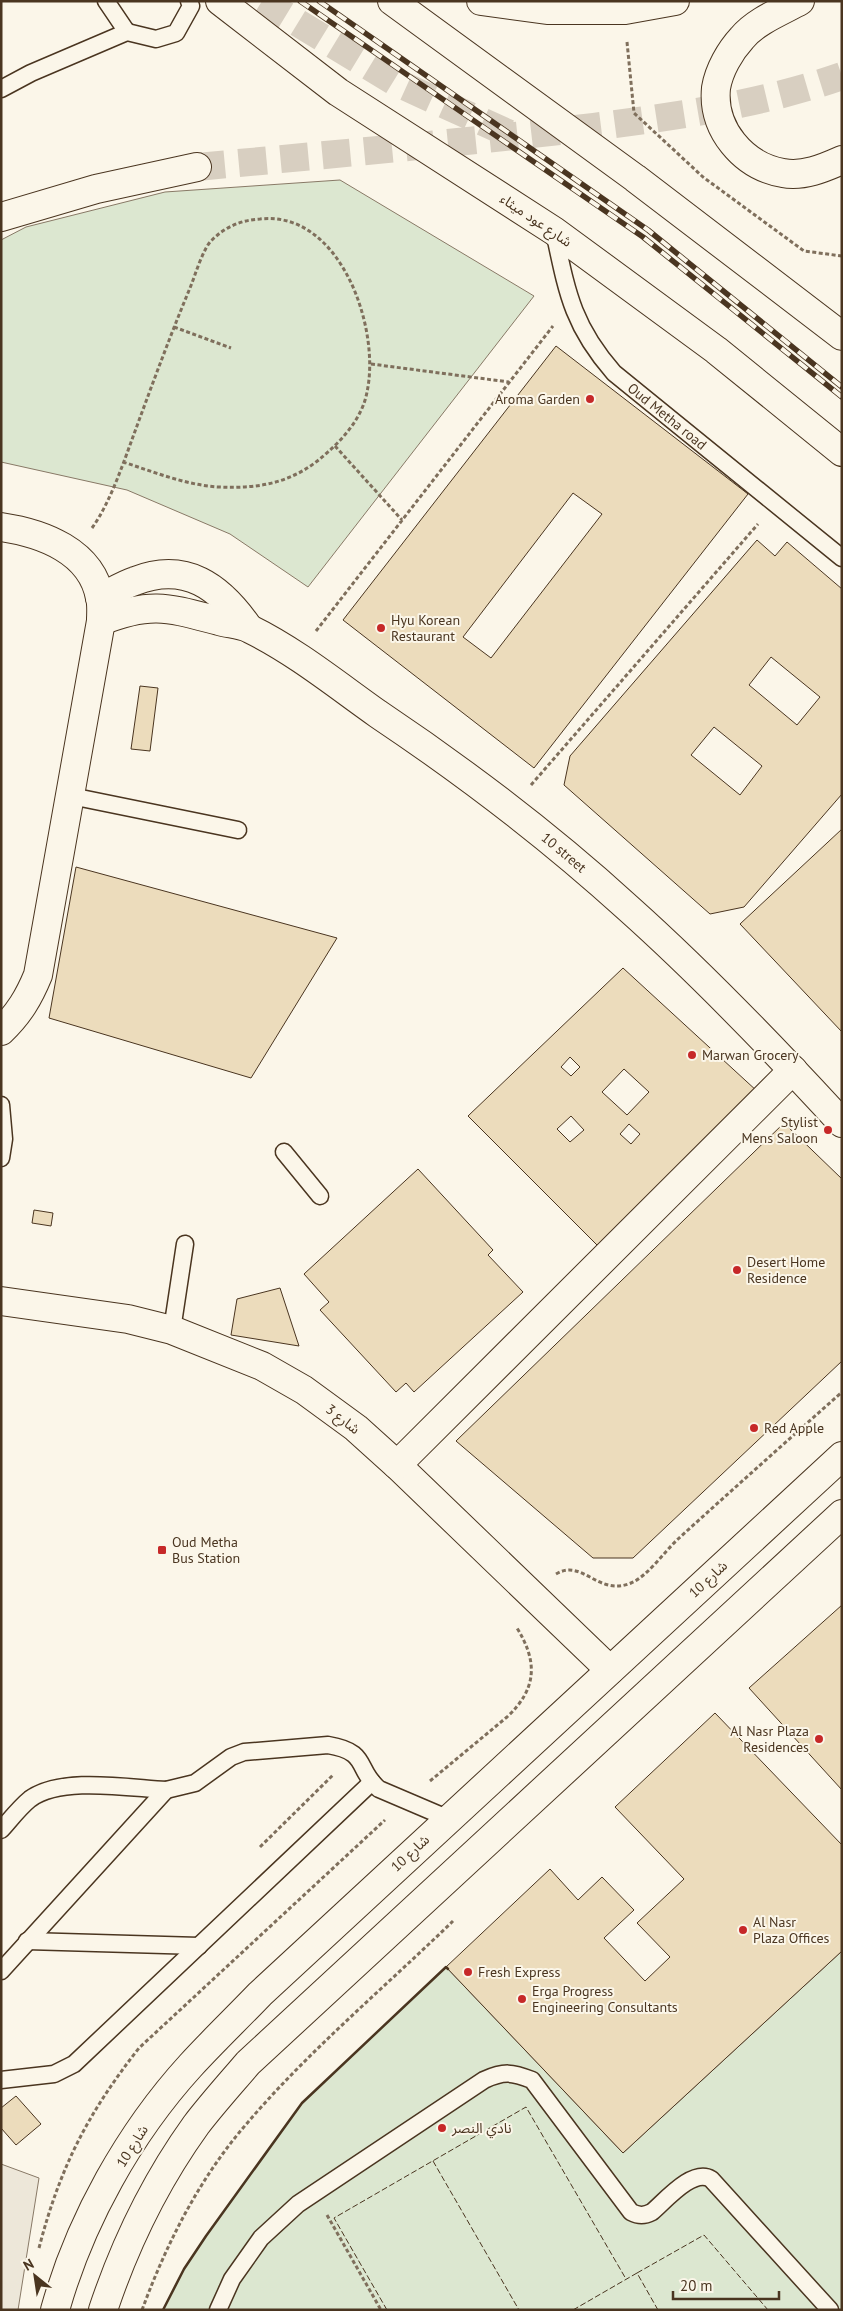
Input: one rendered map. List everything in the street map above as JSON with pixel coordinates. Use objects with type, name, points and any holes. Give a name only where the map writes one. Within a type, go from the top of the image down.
[{"type":"main road","name":"شارع عود ميثاء","points":[[220,1],[338,92],[554,231],[716,350],[842,452]]},
{"type":"main road","points":[[392,1],[628,172],[842,336]]},
{"type":"main road","points":[[481,1],[547,10],[625,10],[675,1]]},
{"type":"main road","points":[[800,1],[743,36],[726,60],[716,88],[719,117],[731,144],[755,164],[784,174],[814,171],[842,160]]},
{"type":"main road","points":[[1,217],[96,188],[197,167]]},
{"type":"main road","points":[[1,527],[24,530],[65,547],[82,562],[95,582],[101,610],[72,796],[38,975],[29,998],[14,1019],[1,1031]]},
{"type":"main road","points":[[101,610],[135,581],[156,575],[190,576],[208,585],[232,604],[248,627]]},
{"type":"main road","points":[[101,610],[126,611],[152,607],[178,610],[248,627]]},
{"type":"main road","name":"10 street","points":[[248,627],[296,657],[452,764],[510,809],[628,908],[740,1014],[842,1122]]},
{"type":"main road","points":[[398,1466],[793,1070]]},
{"type":"main road","name":"شارع 3","points":[[1,1301],[128,1319],[172,1330],[262,1366],[304,1390],[356,1428],[398,1466],[610,1670]]},
{"type":"main road","name":"شارع 10","points":[[55,2310],[71,2262],[98,2201],[140,2130],[190,2066],[260,1994],[447,1818],[842,1456]]},
{"type":"main road","points":[[103,2310],[129,2240],[152,2194],[196,2126],[248,2063],[842,1514]]},
{"type":"lane","points":[[106,1],[127,32]]},
{"type":"lane","points":[[1,89],[31,73],[127,32],[156,39],[176,33],[191,6],[189,1]]},
{"type":"lane","name":"Oud Metha road","points":[[554,231],[570,303],[581,328],[596,352],[614,373],[842,558]]},
{"type":"lane","points":[[72,796],[238,830]]},
{"type":"lane","points":[[1,1105],[4,1139],[1,1158]]},
{"type":"lane","points":[[284,1152],[320,1196]]},
{"type":"lane","points":[[172,1330],[185,1244]]},
{"type":"lane","points":[[1,1830],[31,1799],[50,1789],[70,1785],[166,1790],[195,1783],[231,1757],[244,1752],[328,1745],[342,1747],[354,1754],[363,1765],[372,1782],[388,1794],[447,1818]]},
{"type":"lane","points":[[1,2080],[54,2074],[74,2064],[372,1782]]},
{"type":"lane","points":[[1,1971],[166,1790]]},
{"type":"lane","points":[[27,1941],[199,1946]]},
{"type":"lane","points":[[218,2310],[232,2280],[261,2238],[298,2204],[484,2080],[500,2073],[516,2074],[532,2080],[543,2092],[631,2212],[637,2215],[645,2215],[652,2212],[694,2177],[706,2176],[830,2310]]},
{"type":"path","points":[[65,547],[86,535],[95,523],[124,462],[174,327],[210,242],[224,230],[243,220],[268,218],[288,220],[312,234],[334,254],[350,278],[361,305],[371,364],[367,394],[355,422],[335,446],[314,465],[287,480],[252,486],[217,486],[182,481],[124,462]]},
{"type":"path","points":[[296,657],[570,303]]},
{"type":"path","points":[[174,327],[231,348]]},
{"type":"path","points":[[371,364],[509,382]]},
{"type":"path","points":[[335,446],[402,520]]},
{"type":"path","points":[[510,809],[774,504]]},
{"type":"path","points":[[142,2310],[156,2274],[181,2221],[210,2174],[242,2129],[278,2088],[459,1915]]},
{"type":"path","points":[[315,2193],[381,2310]]},
{"type":"green space","points":[[340,180],[534,296],[308,587],[230,534],[127,490],[1,462],[1,240],[26,227],[165,192]]},
{"type":"green space","name":"نادي النصر","points":[[842,1951],[842,2310],[163,2310],[184,2269],[206,2236],[302,2103],[446,1967],[623,2153]]},
{"type":"shaded area","points":[[1,2164],[39,2178],[18,2310],[1,2310]]},
{"type":"building","points":[[556,346],[748,494],[534,768],[343,620]],"holes":[[[573,493],[602,514],[491,658],[463,637]]]},
{"type":"building","points":[[757,540],[775,556],[787,542],[842,589],[842,794],[744,907],[710,914],[564,785],[570,756]],"holes":[[[771,657],[820,697],[797,725],[749,685]],[[714,727],[762,766],[740,795],[691,755]]]},
{"type":"building","points":[[140,686],[158,688],[150,751],[131,749]]},
{"type":"building","points":[[842,829],[842,1032],[740,924]]},
{"type":"building","points":[[76,867],[337,938],[251,1078],[49,1018]]},
{"type":"building","points":[[623,968],[758,1092],[599,1247],[468,1116]],"holes":[[[570,1057],[580,1067],[571,1076],[561,1067]],[[624,1069],[649,1092],[627,1115],[602,1092]],[[571,1116],[584,1130],[570,1142],[557,1129]],[[629,1124],[640,1134],[631,1144],[620,1134]]]},
{"type":"building","name":"Desert Home Residence","points":[[784,1123],[842,1179],[842,1361],[633,1558],[593,1558],[456,1441]]},
{"type":"building","points":[[418,1169],[493,1250],[488,1255],[523,1292],[414,1392],[406,1383],[396,1392],[320,1310],[329,1302],[304,1274]]},
{"type":"building","points":[[34,1210],[53,1213],[51,1226],[32,1223]]},
{"type":"building","points":[[280,1288],[299,1346],[231,1335],[237,1299]]},
{"type":"building","name":"Al Nasr Plaza Residences","points":[[842,1605],[842,1790],[749,1688]]},
{"type":"building","name":"Al Nasr Plaza Offices","points":[[715,1713],[842,1845],[842,1951],[623,2153],[446,1967],[550,1869],[578,1900],[602,1877],[634,1910],[604,1938],[645,1981],[670,1957],[637,1923],[684,1879],[615,1807]]},
{"type":"building","points":[[16,2096],[41,2124],[16,2145],[1,2128],[1,2108]]},
{"type":"tunnel","points":[[262,1],[395,82],[514,136]]},
{"type":"tunnel","points":[[197,167],[481,140],[643,120],[744,103],[842,76]]},
{"type":"railway","points":[[300,1],[643,237],[842,397]]},
{"type":"railway","points":[[319,1],[648,230],[842,387]]},
{"type":"fence","points":[[387,2310],[334,2218],[526,2107],[626,2279]]},
{"type":"fence","points":[[433,2161],[519,2310]]},
{"type":"fence","points":[[637,2273],[704,2235],[768,2310]]},
{"type":"fence","points":[[573,2310],[637,2273],[658,2310]]},
{"type":"wall","points":[[163,2310],[184,2269],[206,2236],[302,2103],[446,1967],[448,1969]]},
{"type":"place","name":"Aroma Garden","points":[[590,399]]},
{"type":"place","name":"Hyu Korean Restaurant","points":[[381,628]]},
{"type":"place","name":"Marwan Grocery","points":[[692,1055]]},
{"type":"place","name":"Stylist Mens Saloon","points":[[828,1130]]},
{"type":"place","name":"Desert Home Residence","points":[[737,1270]]},
{"type":"place","name":"Red Apple","points":[[754,1428]]},
{"type":"place","name":"Oud Metha Bus Station","points":[[162,1550]]},
{"type":"place","name":"Al Nasr Plaza Residences","points":[[819,1739]]},
{"type":"place","name":"Al Nasr Plaza Offices","points":[[743,1930]]},
{"type":"place","name":"Fresh Express","points":[[468,1972]]},
{"type":"place","name":"Erga Progress Engineering Consultants","points":[[522,1999]]},
{"type":"place","name":"نادي النصر","points":[[442,2128]]}]
